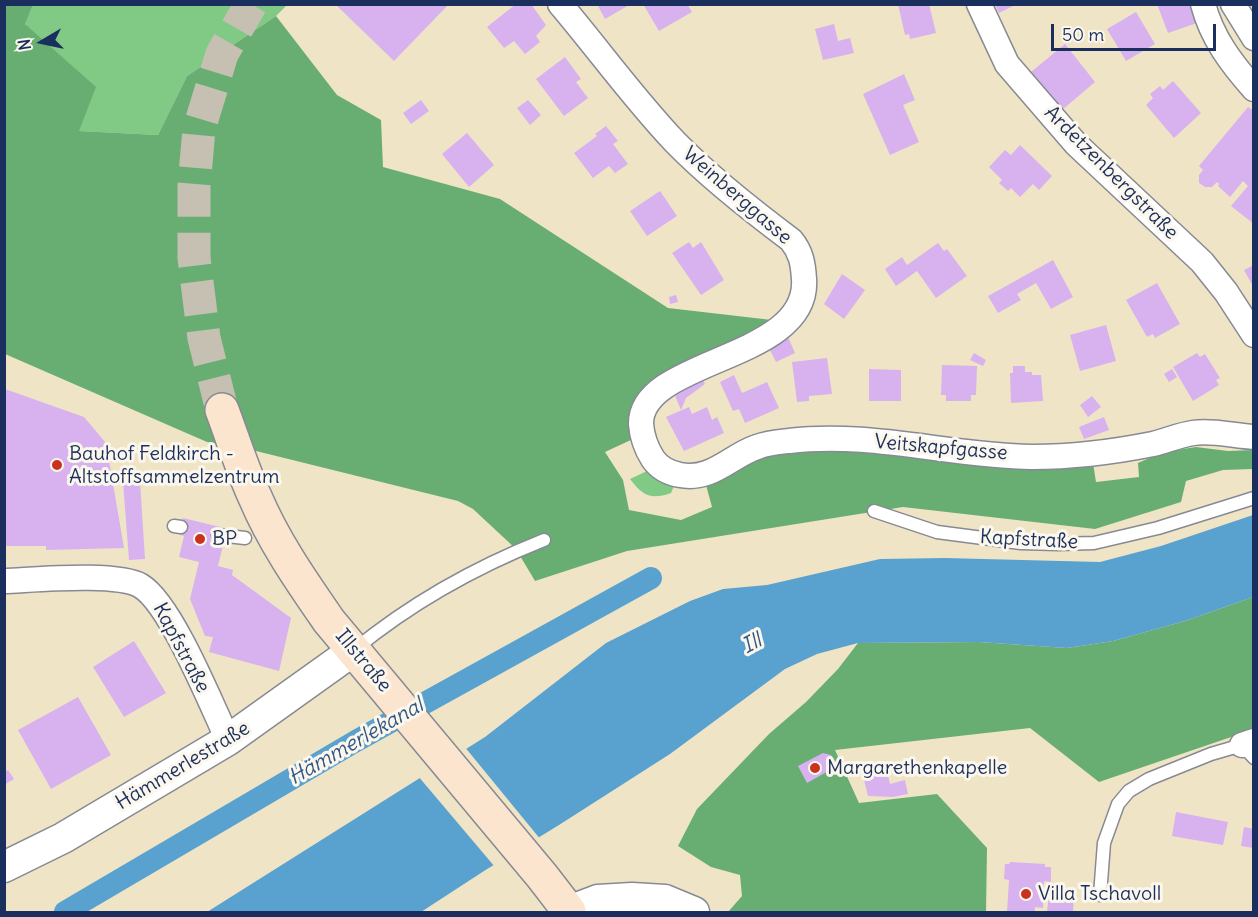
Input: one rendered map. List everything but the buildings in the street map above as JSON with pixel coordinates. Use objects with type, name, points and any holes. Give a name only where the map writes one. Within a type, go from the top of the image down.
[{"type":"main road","name":"Illstraße","points":[[222,410],[255,498],[282,550],[329,621],[542,876],[568,912]]},
{"type":"street","name":"Weinberggasse","points":[[560,4],[677,144],[791,240],[802,262],[804,284],[802,294],[797,310],[787,322],[749,347],[686,374],[657,391],[645,406],[641,419],[641,433],[647,447]]},
{"type":"street","name":"Ardetzenbergstraße","points":[[978,4],[1006,64],[1076,144],[1202,262],[1226,292],[1254,335]]},
{"type":"street","points":[[1203,4],[1212,33],[1238,71],[1254,89]]},
{"type":"street","points":[[1233,4],[1254,38]]},
{"type":"street","name":"Veitskapfgasse","points":[[647,447],[653,458],[666,471],[688,477],[704,476],[756,447],[805,439],[879,442],[1032,457],[1108,451],[1170,441],[1194,433],[1254,437]]},
{"type":"street","name":"Kapfstraße","points":[[4,581],[101,579],[140,585],[155,598],[165,613],[191,660],[228,740]]},
{"type":"street","name":"Hämmerlestraße","points":[[4,867],[63,838],[228,740],[354,650]]},
{"type":"street","points":[[568,912],[598,900],[632,898],[665,900],[694,912]]},
{"type":"lane","name":"Kapfstraße","points":[[874,511],[937,532],[1021,543],[1094,543],[1158,528],[1254,498]]},
{"type":"lane","points":[[218,535],[244,538]]},
{"type":"lane","points":[[354,650],[397,618],[465,577],[518,550],[544,540]]},
{"type":"lane","points":[[1100,895],[1104,843],[1118,804],[1129,790],[1149,779],[1211,754],[1250,748]]},
{"type":"green space","points":[[5,5],[33,5],[25,24],[96,87],[79,131],[158,135],[187,76],[276,16],[337,95],[381,120],[383,167],[500,199],[668,308],[772,320],[744,338],[682,365],[633,439],[605,452],[623,480],[629,510],[681,520],[712,507],[706,485],[760,456],[806,449],[1093,463],[1096,482],[1139,477],[1138,463],[1163,452],[1196,447],[1228,451],[1253,450],[1253,469],[1223,470],[1186,481],[1181,502],[1095,529],[903,507],[627,551],[535,581],[516,549],[473,509],[458,501],[252,450],[207,442],[5,354]]},
{"type":"green space","points":[[33,5],[287,5],[276,16],[187,76],[158,135],[78,131],[25,23]]},
{"type":"green space","points":[[647,471],[671,480],[674,486],[671,493],[653,496],[643,493],[630,479]]},
{"type":"green space","points":[[1253,597],[1253,737],[1240,734],[1099,782],[1030,728],[835,750],[859,803],[937,794],[987,848],[986,912],[728,912],[742,896],[740,875],[711,867],[678,846],[697,809],[769,734],[806,702],[838,669],[858,643],[979,642],[1067,648],[1113,641],[1185,621]]},
{"type":"water","name":"Ill","points":[[1253,515],[1253,597],[1185,621],[1113,641],[1067,648],[979,642],[858,643],[817,654],[785,669],[670,754],[421,912],[207,912],[485,737],[606,643],[690,601],[723,589],[767,585],[880,559],[945,558],[1100,562],[1161,546]]},
{"type":"pier","points":[[464,746],[541,840],[495,867],[418,776]]},
{"type":"waterway","name":"Hämmerlekanal","points":[[65,912],[356,741],[651,578]]},
{"type":"tunnel","points":[[222,410],[204,338],[194,258],[194,186],[199,129],[222,54],[251,4]]},
{"type":"place","name":"Bauhof Feldkirch - Altstoffsammelzentrum","points":[[57,465]]},
{"type":"place","name":"BP","points":[[200,539]]},
{"type":"place","name":"Margarethenkapelle","points":[[815,768]]},
{"type":"place","name":"Villa Tschavoll","points":[[1026,894]]}]
